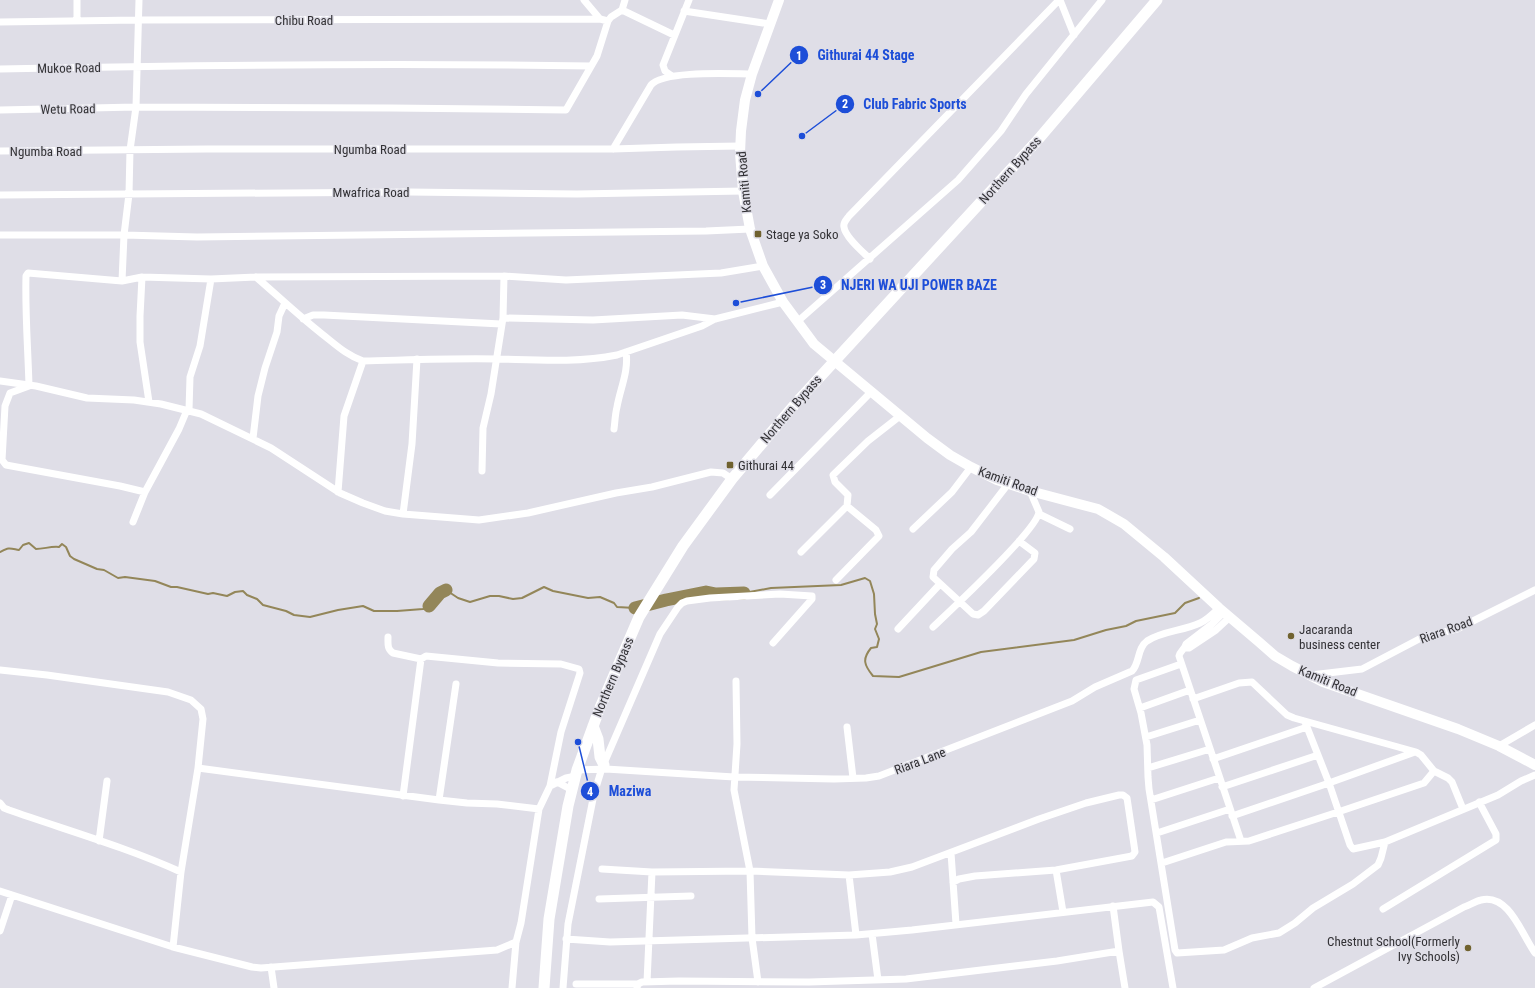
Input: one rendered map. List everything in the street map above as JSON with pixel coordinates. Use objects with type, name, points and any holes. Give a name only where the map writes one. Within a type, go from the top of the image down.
[{"type":"main road","name":"Kamiti Road","points":[[779,0],[752,74],[744,110],[740,146],[743,191],[750,229],[764,266],[783,302],[814,344],[938,446],[971,467],[1008,484],[1094,507],[1108,513],[1124,524],[1164,557],[1275,656],[1308,675],[1458,729],[1499,746],[1535,765]]},
{"type":"main road","name":"Northern Bypass","points":[[544,988],[549,919],[558,860],[576,773],[593,726],[639,617],[661,581],[703,517],[732,479],[796,402],[1036,142],[1157,0]]},
{"type":"main road","points":[[593,726],[598,739],[603,767]]},
{"type":"street","points":[[76,20],[77,0]]},
{"type":"street","points":[[122,281],[124,235],[129,194],[130,150],[136,108],[139,0]]},
{"type":"street","points":[[584,0],[604,20]]},
{"type":"street","points":[[604,20],[622,10],[626,0]]},
{"type":"street","points":[[672,76],[665,70],[664,65],[674,34],[689,0]]},
{"type":"street","points":[[870,259],[847,234],[844,228],[844,222],[848,216],[1059,0],[1074,35]]},
{"type":"street","points":[[797,322],[958,180],[1001,131],[1026,94],[1102,0]]},
{"type":"street","points":[[622,10],[674,34]]},
{"type":"street","points":[[684,11],[770,24]]},
{"type":"street","name":"Chibu Road","points":[[0,22],[76,20],[604,20]]},
{"type":"street","points":[[591,66],[599,50],[604,20]]},
{"type":"street","name":"Mukoe Road","points":[[0,69],[138,66],[591,66]]},
{"type":"street","name":"Wetu Road","points":[[0,110],[136,108],[391,108],[566,110],[591,66]]},
{"type":"street","points":[[613,149],[652,83],[672,76],[752,74]]},
{"type":"street","name":"Ngumba Road","points":[[0,151],[207,149],[613,149],[677,146],[740,146]]},
{"type":"street","name":"Mwafrica Road","points":[[0,196],[409,192],[577,194],[743,191]]},
{"type":"street","points":[[0,235],[124,235],[197,237],[706,231],[750,229]]},
{"type":"street","points":[[29,386],[28,324],[25,312],[26,276],[28,273],[122,281],[142,277],[211,279],[256,277],[504,276],[566,280],[721,273],[764,266]]},
{"type":"street","points":[[482,471],[483,428],[491,394],[502,321],[504,276]]},
{"type":"street","points":[[142,277],[140,342],[149,402]]},
{"type":"street","points":[[256,277],[342,351],[363,361],[417,359],[563,360],[605,358],[702,326],[714,319],[783,302]]},
{"type":"street","points":[[133,522],[145,492],[188,410],[190,377],[200,346],[211,279]]},
{"type":"street","points":[[252,438],[258,396],[265,368],[277,332],[279,316],[285,303]]},
{"type":"street","points":[[303,319],[313,315],[324,315],[502,321],[593,320],[682,315],[714,319]]},
{"type":"street","points":[[614,429],[617,408],[626,372],[626,352]]},
{"type":"street","points":[[403,514],[412,444],[417,359]]},
{"type":"street","points":[[338,492],[344,416],[363,361]]},
{"type":"street","points":[[0,381],[87,398],[149,402],[201,414],[271,448],[338,492],[385,511],[403,514],[479,520],[498,518],[652,487],[711,472],[723,473],[732,479]]},
{"type":"street","points":[[29,386],[10,393],[5,406],[2,460],[6,465],[145,492]]},
{"type":"street","points":[[770,495],[871,392]]},
{"type":"street","points":[[801,552],[847,506],[848,495],[835,482],[833,475],[868,441],[900,416]]},
{"type":"street","points":[[914,529],[952,492],[971,467]]},
{"type":"street","points":[[1008,484],[971,532],[952,549],[934,570],[934,577],[973,614],[976,615],[984,611],[1035,557],[1035,553],[1019,541]]},
{"type":"street","points":[[933,627],[1019,541],[1039,514],[1038,508],[1030,491]]},
{"type":"street","points":[[836,580],[879,536],[876,530],[847,506]]},
{"type":"street","points":[[1039,514],[1070,529]]},
{"type":"street","points":[[898,629],[940,584]]},
{"type":"street","name":"Riara Road","points":[[1308,675],[1362,669],[1423,637],[1457,629],[1535,590]]},
{"type":"street","points":[[563,988],[566,939],[594,794],[603,767],[660,634],[682,603],[710,598],[780,594],[812,596],[812,599],[807,606],[773,643]]},
{"type":"street","points":[[1224,612],[1212,624],[1186,644],[1185,648],[1180,654],[1181,664],[1241,841]]},
{"type":"street","name":"Riara Lane","points":[[550,786],[576,773],[603,767],[734,776],[854,778],[879,776],[1063,705],[1091,689],[1132,671],[1136,666],[1143,644],[1147,641],[1159,635],[1199,624],[1224,612]]},
{"type":"street","points":[[388,637],[388,646],[392,653],[421,659],[426,656],[439,656],[498,662],[561,664],[579,669],[580,673],[561,732],[550,786],[539,809],[522,923],[516,942],[512,988]]},
{"type":"street","points":[[403,796],[421,659]]},
{"type":"street","points":[[1181,664],[1136,680],[1134,689],[1140,708],[1146,737],[1151,800],[1175,950],[1177,953],[1220,950],[1252,938],[1279,932],[1295,923],[1313,908],[1353,884],[1378,865],[1384,850],[1385,842]]},
{"type":"street","points":[[0,670],[47,674],[168,692],[191,700],[197,705],[202,714],[198,768],[181,872],[173,947]]},
{"type":"street","points":[[736,681],[737,744],[734,790],[750,871],[752,938],[758,982]]},
{"type":"street","points":[[1193,699],[1239,683],[1252,682],[1287,715],[1306,724],[1416,752],[1421,755],[1434,771],[1448,778],[1452,782],[1463,809]]},
{"type":"street","points":[[439,800],[456,684]]},
{"type":"street","points":[[1140,708],[1190,690]]},
{"type":"street","points":[[1146,737],[1200,720]]},
{"type":"street","points":[[1306,724],[1329,783],[1350,845],[1354,849],[1385,842],[1498,795],[1521,781],[1535,775]]},
{"type":"street","points":[[1213,759],[1306,724]]},
{"type":"street","points":[[1499,746],[1535,725]]},
{"type":"street","points":[[847,727],[854,778]]},
{"type":"street","points":[[1148,768],[1210,749]]},
{"type":"street","points":[[1157,833],[1231,813],[1329,783],[1416,752]]},
{"type":"street","points":[[1222,787],[1318,755]]},
{"type":"street","points":[[198,768],[403,796],[539,809]]},
{"type":"street","points":[[1162,863],[1215,845],[1249,841],[1424,783],[1434,771]]},
{"type":"street","points":[[1151,800],[1219,778]]},
{"type":"street","points":[[99,841],[107,781]]},
{"type":"street","points":[[557,782],[572,790]]},
{"type":"street","points":[[602,869],[652,872],[750,871],[849,875],[873,874],[900,870],[951,853],[1039,819],[1086,803],[1120,795],[1127,798],[1134,845],[1133,855],[1056,870],[975,876],[959,879],[953,882]]},
{"type":"street","points":[[1382,909],[1496,840],[1496,834],[1479,802]]},
{"type":"street","points":[[0,803],[4,808],[9,810],[99,841],[181,872]]},
{"type":"street","points":[[951,853],[956,924]]},
{"type":"street","points":[[1056,870],[1063,912]]},
{"type":"street","points":[[647,982],[652,872]]},
{"type":"street","points":[[849,875],[856,935]]},
{"type":"street","points":[[0,891],[173,947],[252,967],[271,967],[497,950],[516,942]]},
{"type":"street","points":[[0,931],[12,895]]},
{"type":"street","points":[[599,899],[691,896]]},
{"type":"street","points":[[1314,988],[1464,907],[1482,900],[1493,900],[1501,903],[1510,911],[1535,953]]},
{"type":"street","points":[[566,939],[610,942],[872,934],[1153,902],[1159,907],[1172,988]]},
{"type":"street","points":[[1113,906],[1125,988]]},
{"type":"street","points":[[872,934],[878,980]]},
{"type":"street","points":[[576,984],[638,986],[647,982],[679,980],[758,982],[906,979],[1119,951]]},
{"type":"street","points":[[271,967],[274,988]]},
{"type":"street","points":[[906,979],[907,988]]},
{"type":"waterway","points":[[0,552],[10,548],[19,550],[23,545],[29,543],[36,549],[59,547],[62,544],[66,547],[70,556],[74,559],[97,569],[104,570],[118,578],[125,577],[155,581],[171,587],[227,596],[235,592],[243,591],[247,595],[257,599],[263,605],[286,611],[294,615],[310,617],[363,606],[374,611],[423,609],[429,606]]},
{"type":"waterway","points":[[744,593],[771,588],[841,585],[865,578],[870,581],[874,594],[877,624],[875,629],[879,639],[877,647],[871,648],[866,655],[866,665],[873,676],[899,677],[981,652],[1074,640],[1106,630],[1126,626],[1136,621],[1175,613],[1185,603],[1199,598]]},
{"type":"waterway","points":[[446,590],[458,598],[470,602],[490,596],[513,599],[522,598],[544,587],[553,591],[588,598],[600,597],[614,603],[617,607],[635,608]]},
{"type":"waterway","points":[[429,606],[440,593],[446,590]]},
{"type":"waterway","points":[[635,608],[706,592],[716,594],[744,593]]},
{"type":"place","name":"Githurai 44 Stage","points":[[758,94]]},
{"type":"place","name":"Club Fabric Sports","points":[[802,136]]},
{"type":"place","name":"Stage ya Soko","points":[[758,234]]},
{"type":"place","name":"NJERI WA UJI POWER BAZE","points":[[736,303]]},
{"type":"place","name":"Githurai 44","points":[[730,465]]},
{"type":"place","name":"Jacaranda business center","points":[[1291,636]]},
{"type":"place","name":"Maziwa","points":[[578,742]]},
{"type":"place","name":"Chestnut School(Formerly Ivy Schools)","points":[[1468,948]]}]
